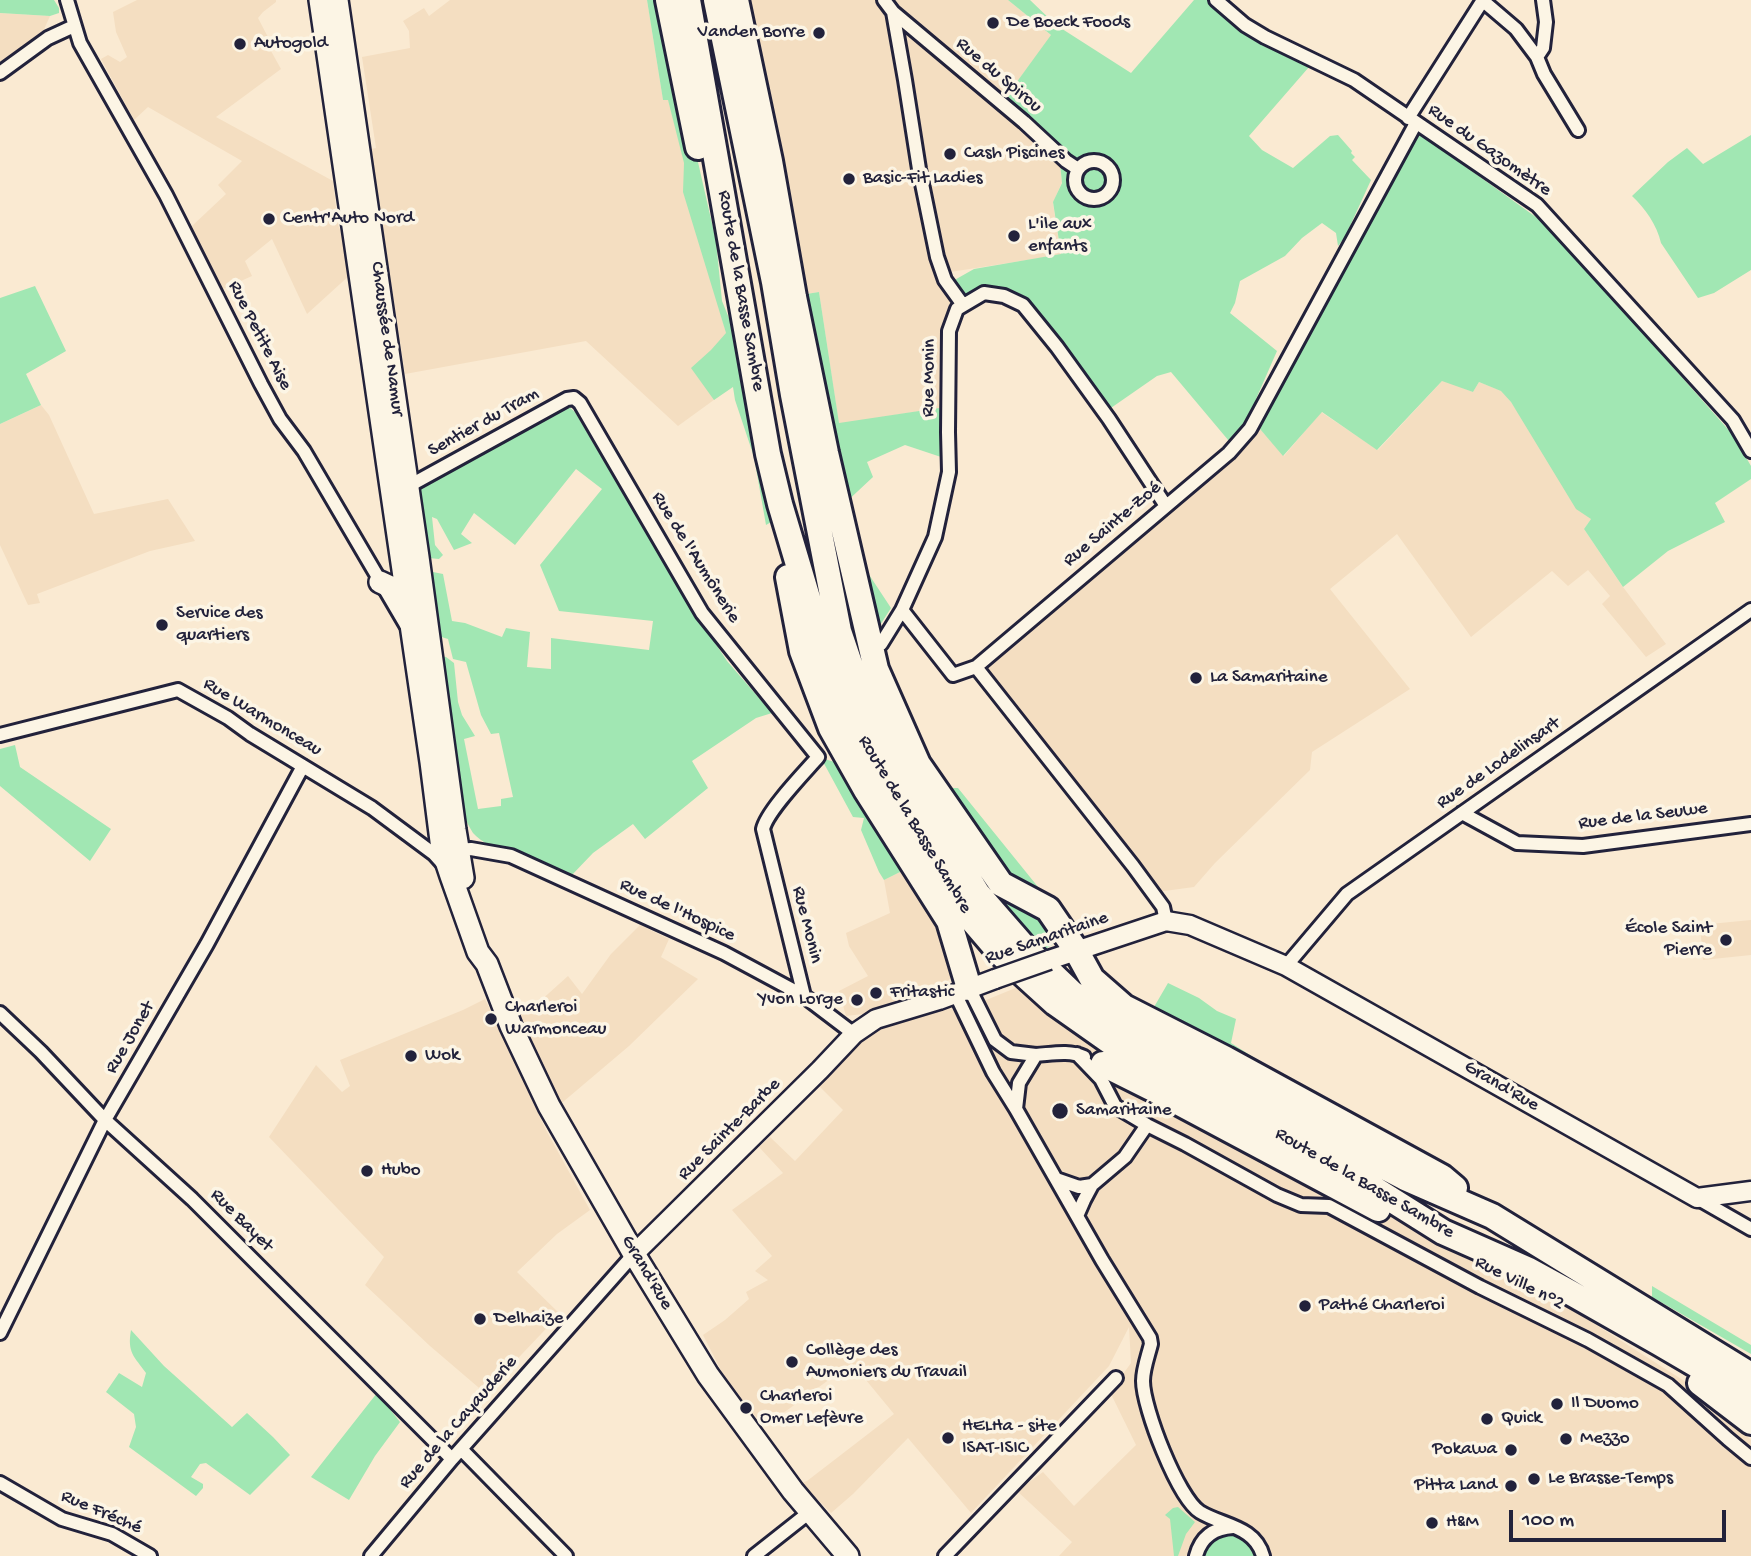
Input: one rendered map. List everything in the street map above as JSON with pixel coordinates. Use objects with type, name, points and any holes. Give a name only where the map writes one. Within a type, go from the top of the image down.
[{"type":"highway","points":[[668,0],[725,284],[754,371]]},
{"type":"highway","name":"Route de la Basse Sambre","points":[[688,0],[768,454],[780,504],[830,672],[867,755],[933,864],[971,919],[1002,954],[1055,1003],[1126,1053],[1330,1161],[1443,1232],[1529,1270],[1571,1293],[1751,1397]]},
{"type":"highway","name":"Route de la Basse Sambre","points":[[716,0],[774,282],[839,631],[858,687],[887,747],[978,894],[1035,958],[1072,993],[1133,1035],[1405,1178],[1492,1216],[1751,1375]]},
{"type":"highway","points":[[736,0],[828,461],[876,668],[918,764],[1001,884],[1048,909],[1092,979],[1124,1007],[1226,1059],[1441,1177],[1492,1216]]},
{"type":"highway","points":[[774,282],[813,386]]},
{"type":"highway","points":[[828,461],[828,580]]},
{"type":"highway","points":[[780,504],[781,542],[802,651],[831,728],[866,790],[948,921],[962,991]]},
{"type":"highway","points":[[1103,1064],[1402,1221],[1443,1232]]},
{"type":"highway","points":[[1571,1293],[1751,1422]]},
{"type":"main road","points":[[321,0],[332,28],[348,124],[355,132]]},
{"type":"main road","name":"Chaussée de Namur","points":[[321,0],[413,641],[426,673]]},
{"type":"main road","name":"Chaussée de Namur","points":[[337,0],[407,487],[440,844],[478,951],[487,964]]},
{"type":"main road","points":[[380,582],[407,594]]},
{"type":"main road","name":"Chaussée de Namur","points":[[407,594],[412,597],[416,606],[426,673]]},
{"type":"main road","points":[[440,844],[454,862],[465,904],[487,948],[487,964]]},
{"type":"main road","name":"Grand'Rue","points":[[487,964],[511,1026],[549,1106],[634,1254],[708,1375],[786,1480],[848,1556]]},
{"type":"street","name":"Rue Petite Aise","points":[[67,0],[80,43],[166,195],[274,407],[402,616],[413,641]]},
{"type":"street","points":[[884,0],[893,12],[919,169],[937,257],[945,280],[963,305],[984,293],[1004,296],[1023,305],[1109,419],[1166,506]]},
{"type":"street","name":"Rue du Gazomètre","points":[[1216,0],[1245,25],[1275,43],[1354,80],[1537,205],[1733,420],[1751,451]]},
{"type":"street","points":[[1482,0],[1516,29],[1536,57],[1578,130]]},
{"type":"street","name":"Rue Sainte-Zoé","points":[[976,667],[1229,453],[1250,429],[1412,120],[1482,0]]},
{"type":"street","points":[[1536,57],[1544,48],[1543,0]]},
{"type":"street","name":"Rue du Spirou","points":[[893,12],[1078,169]]},
{"type":"street","points":[[0,73],[48,38],[74,26]]},
{"type":"street","name":"Rue Monin","points":[[881,643],[902,610],[934,537],[949,472],[949,331],[957,309],[963,305]]},
{"type":"street","name":"Sentier du Tram","points":[[407,487],[567,399],[574,398],[580,403]]},
{"type":"street","name":"Rue de l'Aumônerie","points":[[580,403],[702,613],[818,757]]},
{"type":"street","points":[[902,610],[953,675],[976,667],[1133,866],[1163,907],[1166,920]]},
{"type":"street","name":"Rue de Lodelinsart","points":[[1286,966],[1347,894],[1751,610]]},
{"type":"street","name":"Rue Warmonceau","points":[[0,735],[178,690],[372,808],[440,844]]},
{"type":"street","name":"Rue Monin","points":[[804,996],[763,825],[818,757]]},
{"type":"street","name":"Rue Jonet","points":[[0,1334],[105,1120],[207,944],[303,766]]},
{"type":"street","name":"Rue de la Seuwe","points":[[1462,813],[1517,843],[1591,845],[1751,824]]},
{"type":"street","name":"Rue de l'Hospice","points":[[440,844],[511,856],[724,953],[804,996],[854,1034]]},
{"type":"street","name":"Rue Samaritaine","points":[[854,1034],[876,1019],[1166,920]]},
{"type":"street","name":"Grand'Rue","points":[[1166,920],[1190,925],[1286,966],[1697,1198]]},
{"type":"street","points":[[962,991],[995,1041],[1011,1052],[1036,1055],[1077,1054],[1103,1064]]},
{"type":"street","points":[[962,991],[993,1072],[1150,1339],[1143,1382],[1147,1405],[1158,1439],[1181,1489],[1198,1510],[1244,1531],[1258,1543],[1263,1556]]},
{"type":"street","name":"Rue Bayet","points":[[0,1013],[105,1120],[192,1199],[452,1460]]},
{"type":"street","name":"Rue Sainte-Barbe","points":[[634,1254],[854,1034]]},
{"type":"street","name":"Rue Ville n°2","points":[[1077,1054],[1101,1079],[1115,1106],[1277,1195],[1301,1205],[1329,1206],[1480,1287],[1588,1340],[1668,1385],[1751,1458]]},
{"type":"street","points":[[1016,1109],[1018,1083],[1036,1055]]},
{"type":"street","points":[[1077,1216],[1093,1185],[1125,1157],[1147,1125]]},
{"type":"street","points":[[1056,1179],[1079,1187],[1093,1185]]},
{"type":"street","points":[[1697,1198],[1751,1191]]},
{"type":"street","points":[[1697,1198],[1751,1229]]},
{"type":"street","name":"Rue de la Cayauderie","points":[[371,1556],[461,1449],[634,1254]]},
{"type":"street","points":[[945,1556],[1116,1378]]},
{"type":"street","points":[[461,1449],[566,1556]]},
{"type":"street","name":"Rue Fréché","points":[[0,1483],[62,1519],[112,1534],[150,1556]]},
{"type":"street","points":[[754,1556],[811,1511]]},
{"type":"street","points":[[1196,1556],[1204,1539],[1212,1532],[1233,1527]]},
{"type":"shaded area","points":[[137,0],[276,0],[258,18],[281,69],[216,117],[333,181],[338,225],[351,274],[307,314],[272,239],[245,261],[252,276],[223,289],[198,245],[192,226],[226,194],[218,185],[242,161],[148,107],[134,120],[101,59],[108,55],[120,62],[127,57],[116,32],[113,12]]},
{"type":"shaded area","points":[[450,0],[647,0],[663,100],[668,99],[676,128],[685,166],[686,194],[740,381],[678,426],[586,341],[405,374],[371,149],[376,148],[362,57],[410,48],[409,31],[403,21],[424,8],[429,16]]},
{"type":"shaded area","points":[[748,0],[1008,0],[1052,36],[1016,83],[1060,163],[1062,182],[1053,203],[1061,255],[950,272],[939,283],[949,293],[954,318],[948,432],[939,408],[839,424],[819,292],[800,295]]},
{"type":"shaded area","points":[[0,13],[50,16],[37,45],[0,76]]},
{"type":"shaded area","name":"La Samaritaine","points":[[1443,380],[1473,392],[1479,382],[1502,391],[1591,519],[1584,529],[1666,644],[1646,657],[1602,604],[1610,596],[1588,570],[1568,586],[1552,571],[1471,637],[1397,534],[1330,589],[1410,689],[1312,752],[1310,770],[1194,887],[1157,892],[983,668],[1260,429],[1284,456],[1321,412],[1378,450]]},
{"type":"shaded area","points":[[41,405],[49,415],[94,514],[168,499],[195,541],[150,551],[37,594],[40,603],[28,605],[0,545],[0,424]]},
{"type":"shaded area","points":[[904,870],[933,901],[953,975],[936,995],[871,1013],[846,1016],[839,991],[868,976],[849,946],[846,933],[890,913],[884,880]]},
{"type":"shaded area","name":"École Saint Pierre","points":[[1751,920],[1751,955],[1703,960],[1700,925]]},
{"type":"shaded area","points":[[640,925],[669,939],[661,957],[698,979],[629,1046],[557,1107],[514,1014],[529,1011],[568,976],[582,994],[611,954]]},
{"type":"shaded area","points":[[1018,987],[1049,1011],[1340,1189],[1437,1239],[1508,1269],[1686,1382],[1751,1440],[1751,1556],[1059,1556],[1072,1542],[1017,1491],[1043,1472],[1074,1506],[1136,1445],[1110,1392],[1131,1363],[1129,1327],[1109,1366],[971,1513],[908,1438],[831,1513],[801,1483],[894,1414],[852,1363],[763,1425],[727,1382],[703,1335],[749,1299],[746,1292],[768,1280],[755,1271],[772,1256],[732,1210],[783,1173],[759,1147],[770,1137],[795,1161],[843,1110],[816,1083],[874,1024],[946,1001],[1059,1194],[1062,1193],[969,1007]]},
{"type":"shaded area","points":[[485,999],[546,1130],[590,1210],[557,1234],[517,1272],[560,1314],[485,1393],[365,1285],[384,1257],[269,1137],[316,1065],[342,1092],[350,1086],[340,1060]]},
{"type":"green space","points":[[0,0],[54,0],[59,13],[50,16],[0,13]]},
{"type":"green space","points":[[647,0],[661,0],[716,241],[722,301],[742,350],[773,521],[766,525],[754,457],[733,387],[714,400],[691,368],[726,333],[683,192],[684,163],[668,100],[663,100]]},
{"type":"green space","points":[[1008,0],[1030,0],[1056,25],[1131,73],[1194,0],[1208,0],[1262,43],[1309,67],[1249,136],[1262,150],[1293,168],[1330,136],[1338,135],[1352,151],[1355,157],[1352,160],[1371,180],[1345,237],[1338,246],[1336,233],[1322,223],[1302,238],[1285,256],[1240,281],[1230,313],[1277,351],[1256,399],[1252,426],[1234,447],[1171,372],[1157,376],[1108,410],[1023,305],[999,290],[965,295],[951,282],[974,269],[1061,254],[1053,202],[1062,183],[1060,163],[1001,109],[1016,83],[1051,35]]},
{"type":"green space","points":[[1420,134],[1547,225],[1733,435],[1751,466],[1751,479],[1715,503],[1725,522],[1668,551],[1623,587],[1584,529],[1591,519],[1576,509],[1511,402],[1501,391],[1479,382],[1473,392],[1442,381],[1377,450],[1322,412],[1283,456],[1260,429],[1285,365],[1413,140]]},
{"type":"green space","points":[[1751,135],[1751,270],[1714,293],[1698,298],[1661,243],[1650,217],[1632,196],[1687,148],[1703,164]]},
{"type":"green space","points":[[35,286],[66,351],[26,374],[41,405],[0,424],[0,298]]},
{"type":"green space","points":[[819,292],[839,423],[939,408],[948,432],[941,457],[905,445],[867,462],[873,477],[843,505],[800,295]]},
{"type":"green space","points":[[563,406],[575,412],[678,587],[727,661],[772,713],[756,718],[692,761],[708,788],[645,839],[633,824],[593,853],[570,877],[491,846],[473,833],[466,821],[440,656],[454,663],[458,702],[462,715],[475,736],[464,739],[478,809],[501,806],[501,799],[513,797],[499,733],[491,734],[481,715],[466,662],[453,659],[448,639],[435,635],[428,571],[443,574],[452,621],[502,637],[506,628],[530,632],[527,667],[551,669],[551,638],[649,650],[653,621],[559,611],[540,565],[602,489],[576,469],[515,545],[474,513],[461,534],[472,543],[454,550],[437,519],[432,517],[435,545],[443,555],[439,559],[429,558],[416,486]]},
{"type":"green space","points":[[862,564],[891,608],[875,633]]},
{"type":"green space","points":[[15,745],[20,767],[111,829],[90,861],[0,786],[0,749]]},
{"type":"green space","points":[[821,758],[845,765],[904,870],[884,880],[861,830],[864,818],[853,817]]},
{"type":"green space","points":[[943,788],[958,788],[1051,903],[1005,877]]},
{"type":"green space","points":[[990,886],[1040,914],[1054,935],[1052,945],[1042,951],[992,895]]},
{"type":"green space","points":[[1168,983],[1236,1019],[1231,1043],[1291,1081],[1408,1142],[1447,1168],[1134,1002],[1120,988],[1154,1007]]},
{"type":"green space","points":[[1652,1286],[1751,1345],[1751,1354],[1652,1297]]},
{"type":"green space","points":[[131,1330],[164,1366],[232,1427],[247,1413],[290,1455],[250,1495],[206,1463],[200,1464],[191,1477],[203,1484],[196,1496],[129,1447],[136,1427],[134,1414],[106,1392],[119,1373],[142,1387],[146,1373],[131,1349]]},
{"type":"green space","points":[[377,1393],[400,1422],[375,1456],[349,1500],[311,1477]]},
{"type":"green space","points":[[1178,1507],[1195,1522],[1186,1534],[1178,1556],[1174,1556],[1170,1519],[1165,1515]]},
{"type":"green space","points":[[1231,1535],[1246,1542],[1254,1556],[1204,1556],[1213,1541]]},
{"type":"place","name":"De Boeck Foods","points":[[993,23]]},
{"type":"place","name":"Vanden Borre","points":[[819,33]]},
{"type":"place","name":"Autogold","points":[[240,44]]},
{"type":"place","name":"Cash Piscines","points":[[950,154]]},
{"type":"place","name":"Basic-Fit Ladies","points":[[849,179]]},
{"type":"place","name":"Centr'Auto Nord","points":[[269,219]]},
{"type":"place","name":"L'ile aux enfants","points":[[1014,236]]},
{"type":"place","name":"Service des quartiers","points":[[162,625]]},
{"type":"place","name":"La Samaritaine","points":[[1196,678]]},
{"type":"place","name":"École Saint Pierre","points":[[1726,940]]},
{"type":"place","name":"Fritastic","points":[[876,993]]},
{"type":"place","name":"Yvon Lorge","points":[[857,1000]]},
{"type":"place","name":"Charleroi Warmonceau","points":[[491,1019]]},
{"type":"place","name":"Wok","points":[[411,1056]]},
{"type":"place","name":"Samaritaine","points":[[1060,1111]]},
{"type":"place","name":"Hubo","points":[[367,1171]]},
{"type":"place","name":"Pathé Charleroi","points":[[1305,1306]]},
{"type":"place","name":"Delhaize","points":[[480,1319]]},
{"type":"place","name":"Collège des Aumoniers du Travail","points":[[792,1362]]},
{"type":"place","name":"Il Duomo","points":[[1557,1404]]},
{"type":"place","name":"Charleroi Omer Lefèvre","points":[[746,1408]]},
{"type":"place","name":"Quick","points":[[1487,1419]]},
{"type":"place","name":"HELHa - site ISAT-ISIC","points":[[948,1438]]},
{"type":"place","name":"Mezzo","points":[[1566,1439]]},
{"type":"place","name":"Pokawa","points":[[1511,1450]]},
{"type":"place","name":"Le Brasse-Temps","points":[[1534,1479]]},
{"type":"place","name":"Pitta Land","points":[[1511,1486]]},
{"type":"place","name":"H&M","points":[[1432,1523]]}]
